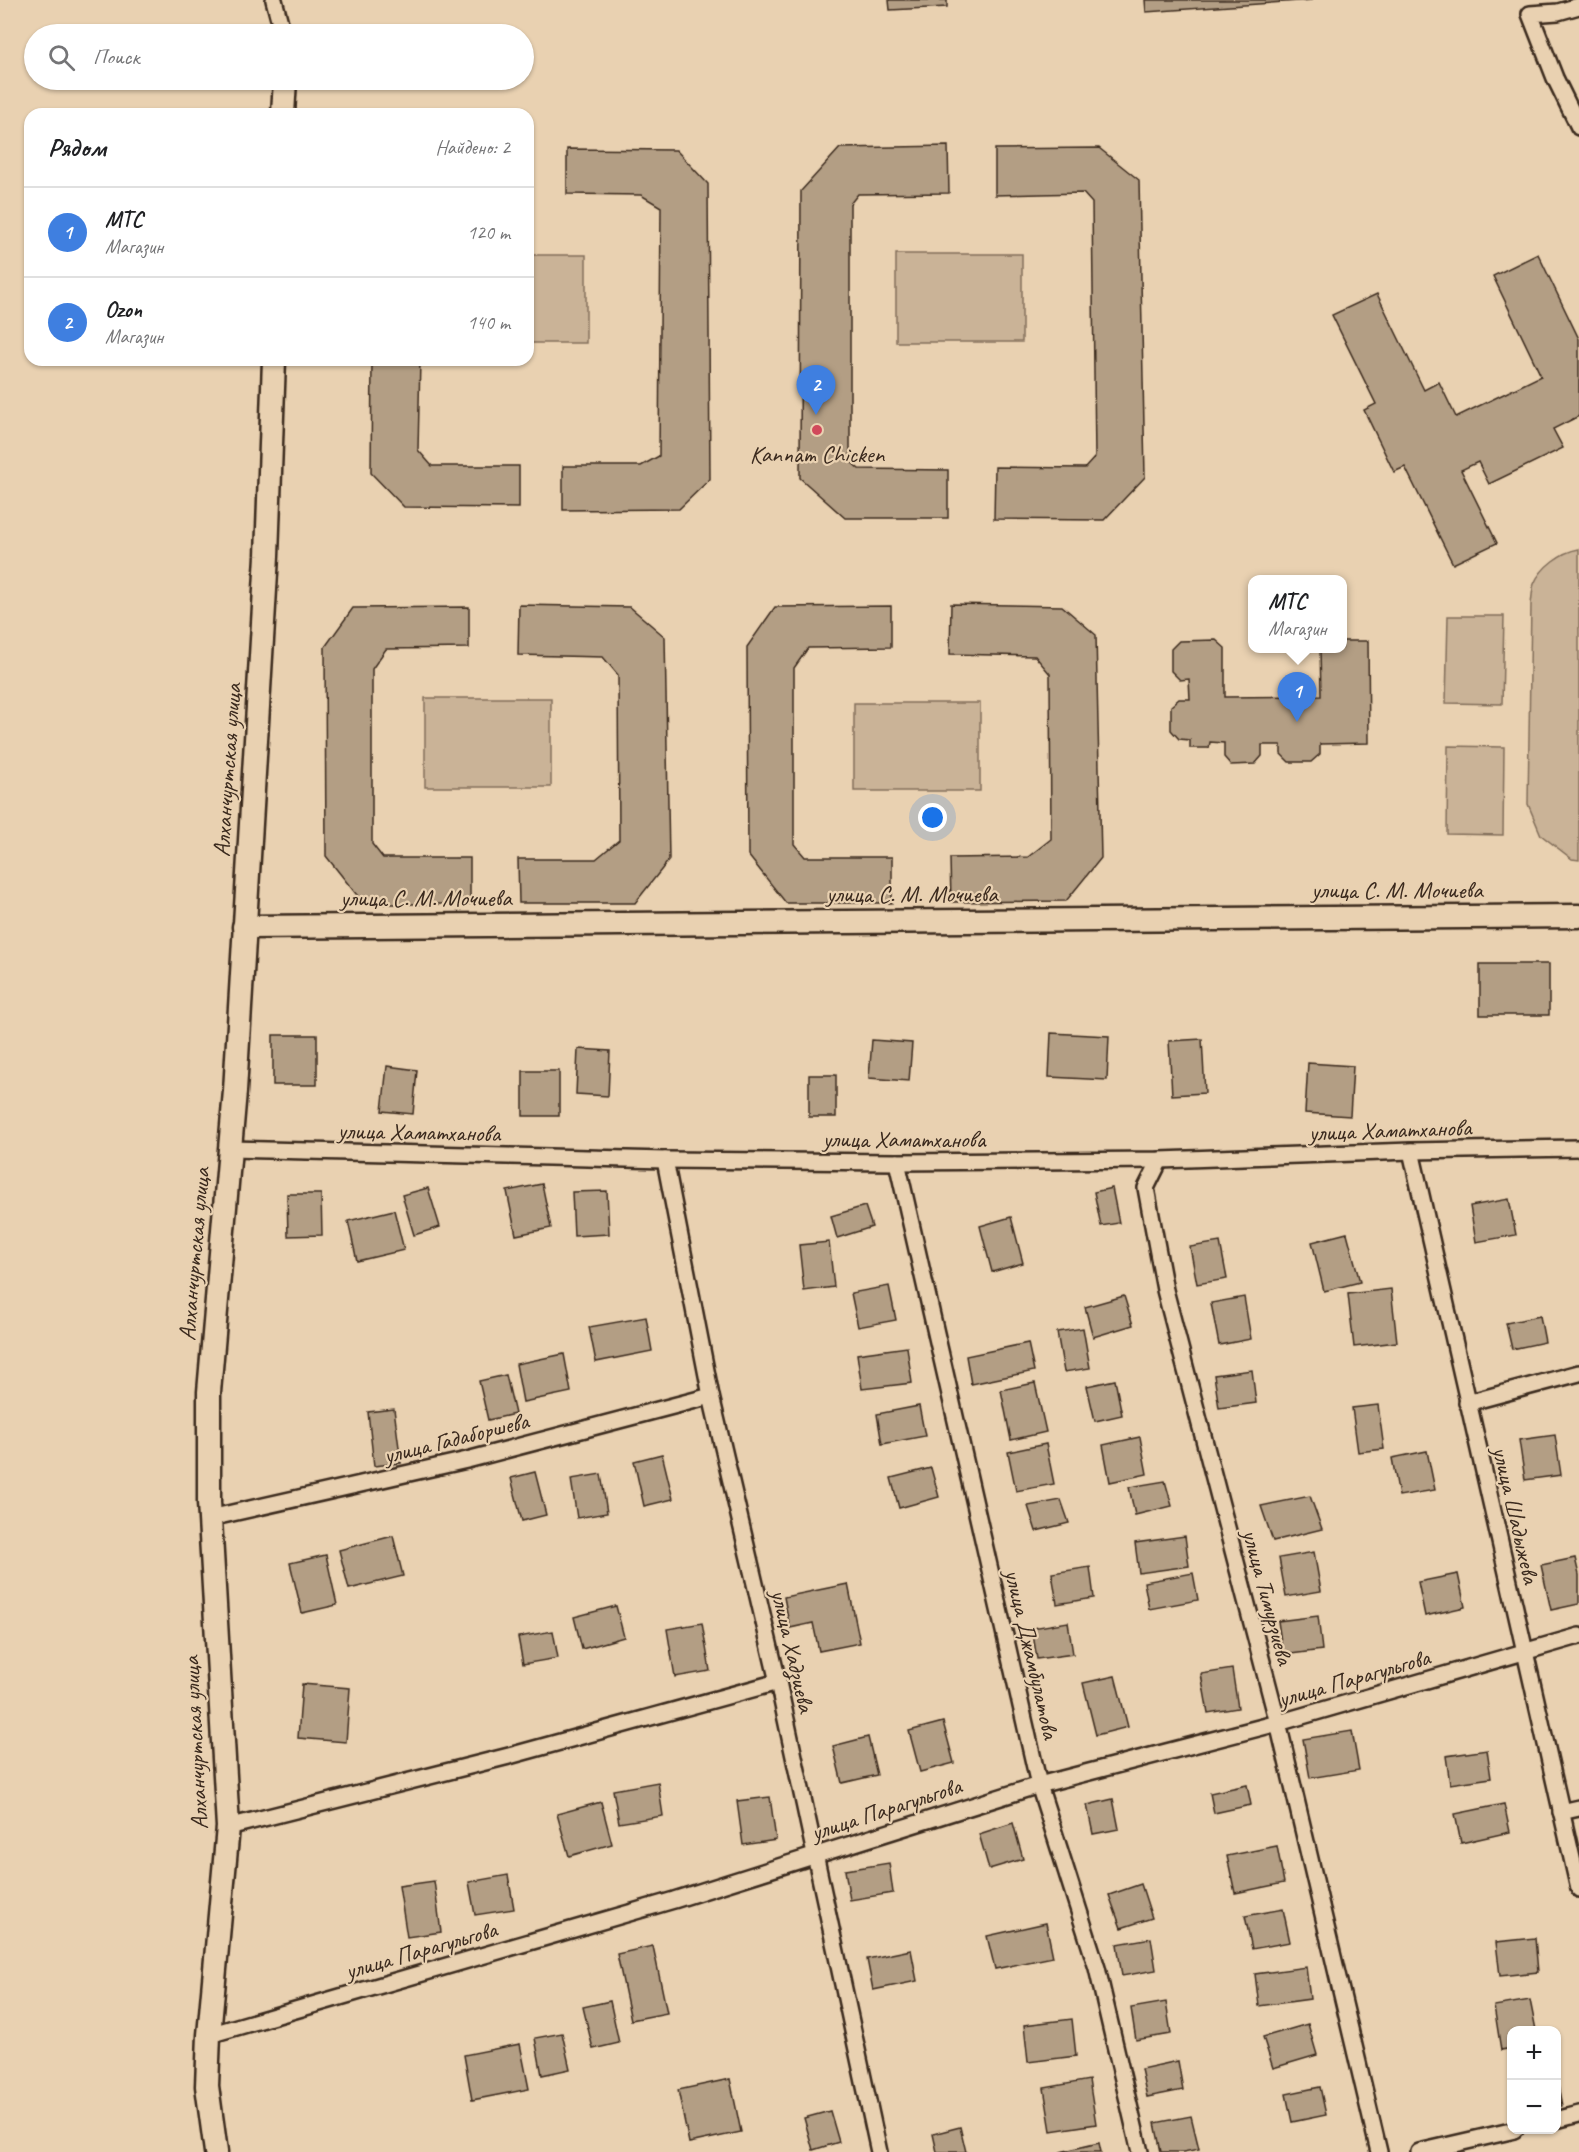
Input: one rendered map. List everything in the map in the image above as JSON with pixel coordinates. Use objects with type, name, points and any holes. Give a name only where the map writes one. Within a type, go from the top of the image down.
[{"type":"street","points":[[274,0],[280,24]]},
{"type":"street","points":[[1579,6],[1558,12],[1530,14],[1555,78],[1579,127]]},
{"type":"street","points":[[283,108],[284,90]]},
{"type":"street","name":"Алханчуртская улица","points":[[216,2152],[207,2085],[208,2035],[228,1827],[210,1518],[210,1392],[230,1149],[267,567],[274,366]]},
{"type":"street","name":"улица С. М. Мочиева","points":[[244,927],[1579,916]]},
{"type":"street","name":"улица Хаматханова","points":[[230,1149],[665,1160],[897,1162],[1160,1160],[1411,1151],[1579,1148]]},
{"type":"street","name":"улица Шадыжева","points":[[1411,1151],[1579,1889]]},
{"type":"street","name":"улица Хадзиева","points":[[665,1160],[711,1396],[777,1682],[879,2152]]},
{"type":"street","name":"улица Тимурзиева","points":[[1160,1160],[1146,1188],[1165,1290],[1278,1723],[1379,2152]]},
{"type":"street","name":"улица Джамбулатова","points":[[897,1162],[1039,1785],[1098,1968],[1140,2152]]},
{"type":"street","points":[[1467,1403],[1579,1373]]},
{"type":"street","name":"улица Гадаборшева","points":[[210,1518],[467,1460],[711,1396]]},
{"type":"street","name":"улица Парагульгова","points":[[208,2035],[674,1900],[1039,1785],[1278,1723],[1579,1636]]},
{"type":"street","points":[[228,1827],[509,1756],[777,1682]]},
{"type":"street","points":[[1561,1812],[1579,1808]]},
{"type":"street","points":[[1561,2119],[1579,2114]]},
{"type":"street","points":[[1419,2152],[1507,2132]]},
{"type":"shaded area","points":[[896,254],[1022,254],[1022,342],[896,342]]},
{"type":"shaded area","points":[[534,255],[586,255],[586,343],[534,343]]},
{"type":"shaded area","points":[[1579,549],[1579,860],[1572,859],[1541,835],[1528,804],[1531,604],[1534,584],[1541,572],[1552,561],[1565,553]]},
{"type":"shaded area","points":[[1448,616],[1504,616],[1502,704],[1446,703]]},
{"type":"shaded area","points":[[425,698],[551,698],[551,787],[425,787]]},
{"type":"shaded area","points":[[854,703],[980,703],[980,791],[854,791]]},
{"type":"shaded area","points":[[1448,746],[1504,747],[1503,835],[1447,834]]},
{"type":"building","points":[[889,0],[947,0],[947,7],[890,10]]},
{"type":"building","points":[[1145,0],[1313,0],[1146,12]]},
{"type":"building","points":[[948,146],[949,193],[858,194],[850,204],[850,461],[859,469],[948,470],[948,518],[845,518],[800,478],[801,191],[840,148]]},
{"type":"building","points":[[1099,148],[1139,180],[1145,477],[1104,520],[994,519],[995,467],[1085,468],[1095,457],[1092,203],[1083,193],[995,195],[995,149]]},
{"type":"building","points":[[567,149],[676,150],[708,184],[710,479],[679,509],[563,510],[563,466],[641,466],[659,456],[661,207],[641,195],[567,194]]},
{"type":"building","points":[[1538,254],[1579,339],[1579,416],[1553,429],[1563,448],[1489,484],[1478,462],[1461,470],[1497,543],[1453,564],[1405,467],[1394,472],[1364,410],[1376,404],[1332,315],[1377,294],[1424,390],[1439,382],[1456,417],[1541,376],[1493,276]]},
{"type":"building","points":[[372,366],[420,366],[418,450],[432,466],[519,466],[519,508],[404,507],[371,473]]},
{"type":"building","points":[[951,604],[1062,606],[1096,635],[1101,858],[1066,901],[951,902],[950,858],[1028,857],[1051,839],[1050,674],[1035,656],[950,654]]},
{"type":"building","points":[[519,605],[630,607],[665,637],[669,860],[635,903],[519,903],[518,859],[596,859],[619,840],[618,675],[603,657],[518,655]]},
{"type":"building","points":[[891,606],[891,647],[808,648],[794,668],[794,844],[805,857],[892,857],[892,903],[786,903],[748,855],[747,647],[775,607]]},
{"type":"building","points":[[469,607],[469,648],[386,649],[372,669],[372,844],[383,858],[470,858],[470,904],[364,904],[326,856],[325,647],[353,608]]},
{"type":"building","points":[[1216,640],[1225,648],[1225,697],[1321,696],[1320,653],[1347,653],[1347,641],[1368,641],[1369,743],[1320,744],[1320,754],[1311,762],[1289,762],[1281,754],[1281,745],[1262,745],[1262,756],[1255,764],[1231,765],[1224,757],[1224,743],[1210,742],[1209,748],[1190,748],[1190,740],[1179,739],[1171,730],[1171,706],[1179,699],[1190,699],[1189,679],[1180,680],[1171,671],[1171,649],[1179,641]]},
{"type":"building","points":[[1480,964],[1549,964],[1549,1015],[1480,1015]]},
{"type":"building","points":[[1051,1033],[1109,1036],[1107,1080],[1049,1077]]},
{"type":"building","points":[[273,1035],[317,1035],[317,1085],[273,1085]]},
{"type":"building","points":[[1202,1039],[1205,1093],[1172,1095],[1169,1041]]},
{"type":"building","points":[[872,1040],[912,1043],[909,1081],[869,1078]]},
{"type":"building","points":[[578,1049],[610,1051],[608,1096],[576,1094]]},
{"type":"building","points":[[1308,1063],[1353,1066],[1350,1116],[1305,1113]]},
{"type":"building","points":[[387,1066],[417,1070],[413,1114],[382,1111]]},
{"type":"building","points":[[523,1071],[559,1071],[559,1116],[523,1116]]},
{"type":"building","points":[[809,1075],[836,1075],[836,1117],[809,1117]]},
{"type":"building","points":[[542,1184],[551,1228],[516,1235],[507,1191]]},
{"type":"building","points":[[428,1188],[440,1227],[414,1235],[402,1195]]},
{"type":"building","points":[[1112,1188],[1119,1223],[1101,1226],[1094,1192]]},
{"type":"building","points":[[607,1191],[609,1234],[574,1236],[572,1192]]},
{"type":"building","points":[[287,1194],[321,1194],[322,1235],[288,1236]]},
{"type":"building","points":[[1509,1199],[1516,1235],[1476,1242],[1470,1206]]},
{"type":"building","points":[[865,1206],[872,1227],[837,1238],[831,1216]]},
{"type":"building","points":[[394,1210],[404,1250],[357,1261],[348,1221]]},
{"type":"building","points":[[1011,1217],[1023,1263],[992,1272],[980,1226]]},
{"type":"building","points":[[1347,1233],[1360,1282],[1324,1291],[1312,1242]]},
{"type":"building","points":[[829,1242],[834,1287],[804,1291],[799,1245]]},
{"type":"building","points":[[1220,1242],[1227,1279],[1197,1284],[1190,1247]]},
{"type":"building","points":[[889,1286],[896,1320],[858,1327],[851,1293]]},
{"type":"building","points":[[1391,1289],[1397,1342],[1354,1347],[1348,1294]]},
{"type":"building","points":[[1124,1296],[1133,1325],[1093,1337],[1085,1307]]},
{"type":"building","points":[[1244,1297],[1251,1339],[1219,1345],[1211,1303]]},
{"type":"building","points":[[1540,1316],[1545,1342],[1512,1349],[1506,1323]]},
{"type":"building","points":[[646,1317],[652,1351],[596,1362],[589,1327]]},
{"type":"building","points":[[1083,1328],[1090,1368],[1064,1372],[1057,1332]]},
{"type":"building","points":[[1028,1343],[1034,1371],[971,1384],[966,1356]]},
{"type":"building","points":[[907,1347],[912,1383],[862,1389],[857,1354]]},
{"type":"building","points":[[564,1354],[571,1392],[523,1402],[516,1364]]},
{"type":"building","points":[[1252,1370],[1256,1403],[1219,1408],[1214,1375]]},
{"type":"building","points":[[506,1375],[515,1414],[488,1420],[479,1381]]},
{"type":"building","points":[[1115,1380],[1122,1415],[1095,1421],[1087,1386]]},
{"type":"building","points":[[1035,1383],[1046,1432],[1011,1440],[1001,1390]]},
{"type":"building","points":[[1378,1405],[1384,1449],[1358,1452],[1352,1408]]},
{"type":"building","points":[[919,1406],[925,1436],[882,1444],[877,1414]]},
{"type":"building","points":[[394,1409],[401,1463],[374,1466],[368,1412]]},
{"type":"building","points":[[1555,1435],[1561,1475],[1525,1480],[1519,1440]]},
{"type":"building","points":[[1140,1437],[1147,1474],[1110,1482],[1103,1445]]},
{"type":"building","points":[[1046,1444],[1054,1484],[1016,1491],[1008,1452]]},
{"type":"building","points":[[1427,1451],[1435,1490],[1399,1496],[1392,1458]]},
{"type":"building","points":[[662,1454],[673,1499],[644,1506],[634,1461]]},
{"type":"building","points":[[931,1468],[939,1497],[899,1508],[891,1478]]},
{"type":"building","points":[[535,1472],[546,1515],[522,1521],[511,1478]]},
{"type":"building","points":[[601,1474],[607,1513],[577,1518],[571,1479]]},
{"type":"building","points":[[1165,1481],[1172,1506],[1135,1515],[1129,1487]]},
{"type":"building","points":[[1310,1496],[1322,1529],[1273,1541],[1261,1506]]},
{"type":"building","points":[[1061,1500],[1069,1523],[1036,1531],[1028,1506]]},
{"type":"building","points":[[393,1536],[403,1576],[349,1589],[339,1550]]},
{"type":"building","points":[[1185,1536],[1189,1566],[1139,1573],[1135,1543]]},
{"type":"building","points":[[1314,1552],[1321,1591],[1286,1597],[1279,1558]]},
{"type":"building","points":[[326,1555],[337,1605],[302,1613],[290,1563]]},
{"type":"building","points":[[1575,1558],[1579,1575],[1579,1604],[1551,1610],[1541,1565]]},
{"type":"building","points":[[1090,1567],[1094,1598],[1057,1604],[1052,1573]]},
{"type":"building","points":[[1193,1573],[1198,1600],[1149,1609],[1144,1582]]},
{"type":"building","points":[[1458,1574],[1465,1607],[1425,1616],[1418,1582]]},
{"type":"building","points":[[848,1584],[860,1643],[819,1651],[813,1623],[790,1628],[784,1597]]},
{"type":"building","points":[[616,1606],[624,1637],[582,1649],[574,1617]]},
{"type":"building","points":[[1318,1616],[1322,1650],[1283,1655],[1278,1621]]},
{"type":"building","points":[[1068,1622],[1073,1654],[1037,1659],[1032,1628]]},
{"type":"building","points":[[702,1623],[710,1671],[675,1677],[667,1629]]},
{"type":"building","points":[[553,1631],[558,1658],[523,1664],[518,1637]]},
{"type":"building","points":[[1232,1669],[1238,1708],[1208,1713],[1201,1674]]},
{"type":"building","points":[[1115,1676],[1128,1727],[1096,1735],[1083,1683]]},
{"type":"building","points":[[302,1684],[350,1688],[346,1742],[298,1738]]},
{"type":"building","points":[[943,1722],[954,1763],[920,1772],[909,1731]]},
{"type":"building","points":[[1352,1731],[1359,1770],[1310,1778],[1303,1739]]},
{"type":"building","points":[[868,1737],[877,1775],[842,1783],[833,1746]]},
{"type":"building","points":[[1487,1750],[1491,1778],[1450,1784],[1446,1756]]},
{"type":"building","points":[[658,1782],[663,1816],[619,1823],[613,1790]]},
{"type":"building","points":[[1247,1785],[1251,1805],[1214,1813],[1210,1793]]},
{"type":"building","points":[[770,1797],[776,1840],[743,1845],[737,1801]]},
{"type":"building","points":[[1113,1799],[1119,1829],[1093,1834],[1087,1805]]},
{"type":"building","points":[[601,1802],[612,1844],[569,1856],[557,1814]]},
{"type":"building","points":[[1504,1804],[1510,1832],[1461,1843],[1455,1814]]},
{"type":"building","points":[[1013,1823],[1023,1859],[989,1869],[979,1834]]},
{"type":"building","points":[[1277,1846],[1284,1883],[1235,1893],[1227,1856]]},
{"type":"building","points":[[889,1863],[893,1893],[850,1900],[845,1870]]},
{"type":"building","points":[[508,1875],[514,1909],[475,1915],[469,1882]]},
{"type":"building","points":[[434,1881],[441,1932],[407,1937],[399,1886]]},
{"type":"building","points":[[1141,1884],[1152,1918],[1121,1928],[1109,1895]]},
{"type":"building","points":[[1283,1909],[1290,1942],[1252,1949],[1245,1916]]},
{"type":"building","points":[[1046,1923],[1053,1957],[995,1969],[987,1936]]},
{"type":"building","points":[[1151,1938],[1156,1970],[1122,1976],[1117,1944]]},
{"type":"building","points":[[1535,1938],[1538,1972],[1500,1976],[1496,1942]]},
{"type":"building","points":[[653,1946],[667,2013],[631,2020],[617,1954]]},
{"type":"building","points":[[911,1950],[917,1981],[873,1990],[867,1959]]},
{"type":"building","points":[[1306,1967],[1310,1999],[1259,2006],[1255,1974]]},
{"type":"building","points":[[1530,2000],[1535,2026],[1507,2026],[1507,2049],[1501,2050],[1494,2006]]},
{"type":"building","points":[[610,2001],[619,2043],[593,2049],[583,2007]]},
{"type":"building","points":[[1166,2002],[1171,2034],[1136,2040],[1131,2008]]},
{"type":"building","points":[[1072,2019],[1076,2056],[1028,2062],[1024,2025]]},
{"type":"building","points":[[1308,2024],[1317,2055],[1273,2068],[1263,2037]]},
{"type":"building","points":[[562,2033],[570,2069],[542,2075],[535,2038]]},
{"type":"building","points":[[520,2044],[529,2089],[472,2100],[464,2055]]},
{"type":"building","points":[[1178,2061],[1183,2090],[1147,2097],[1141,2069]]},
{"type":"building","points":[[730,2079],[741,2132],[689,2143],[678,2090]]},
{"type":"building","points":[[1089,2080],[1096,2124],[1051,2131],[1044,2088]]},
{"type":"building","points":[[1320,2087],[1326,2115],[1292,2122],[1286,2094]]},
{"type":"building","points":[[830,2111],[839,2142],[813,2150],[804,2118]]},
{"type":"building","points":[[1191,2116],[1199,2149],[1161,2152],[1155,2123]]},
{"type":"building","points":[[960,2127],[966,2152],[937,2152],[933,2134]]},
{"type":"building","points":[[1099,2143],[1101,2152],[1060,2152]]},
{"type":"place","name":"Ozon","points":[[816,415]]},
{"type":"place","name":"Kannam Chicken","points":[[817,430]]},
{"type":"place","name":"МТС","points":[[1297,722]]}]
